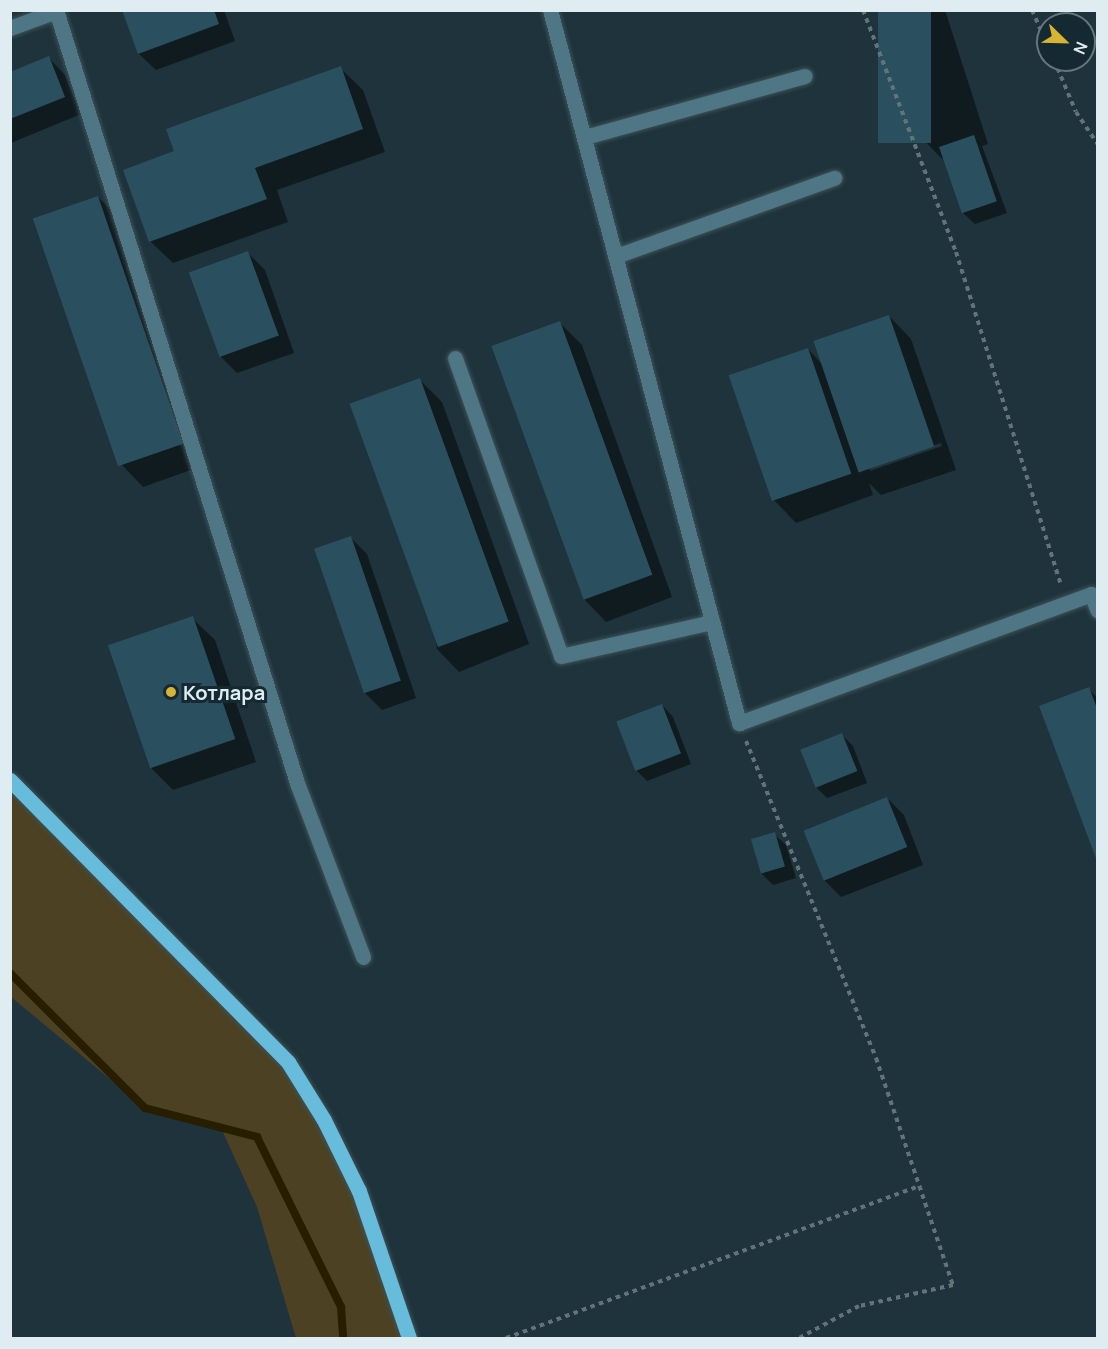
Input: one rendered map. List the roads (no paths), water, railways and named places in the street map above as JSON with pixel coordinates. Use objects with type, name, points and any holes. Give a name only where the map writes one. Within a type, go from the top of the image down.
[{"type":"main road","points":[[10,780],[288,1062],[324,1120],[359,1191],[409,1338]]},
{"type":"lane","points":[[550,10],[739,723],[1091,594],[1098,610]]},
{"type":"lane","points":[[10,28],[56,11],[297,783],[363,957]]},
{"type":"lane","points":[[585,137],[805,76]]},
{"type":"lane","points":[[616,256],[834,178]]},
{"type":"lane","points":[[455,358],[561,656],[712,622]]},
{"type":"waterway","points":[[10,973],[145,1108],[257,1137],[341,1307],[343,1338]]},
{"type":"place","name":"Котлара","points":[[171,692]]}]
